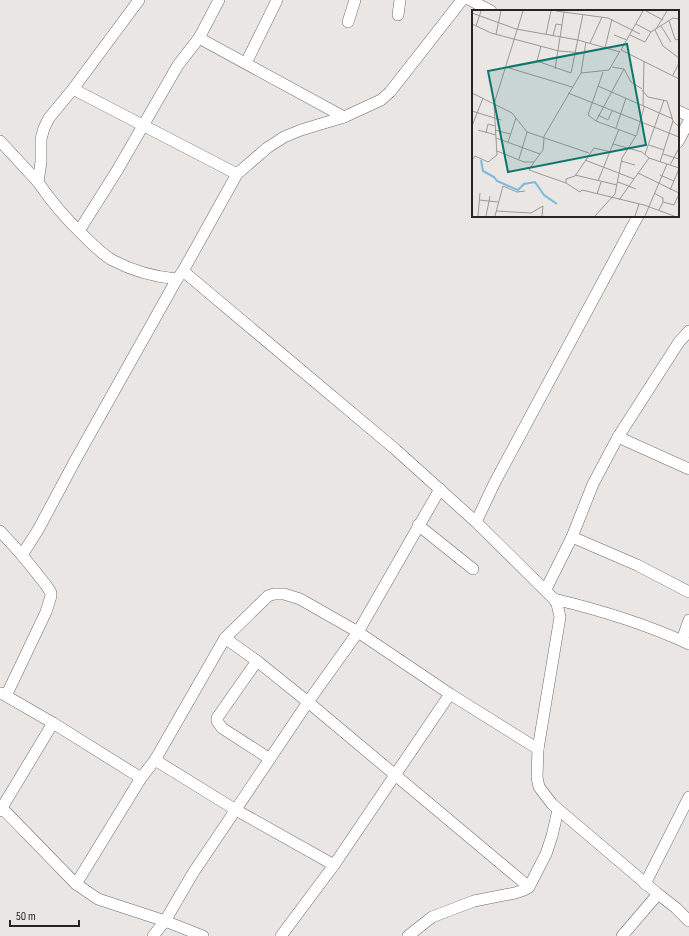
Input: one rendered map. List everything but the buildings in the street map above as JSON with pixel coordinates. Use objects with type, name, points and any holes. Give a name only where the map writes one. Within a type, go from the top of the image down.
[{"type":"street","points":[[38,182],[41,162],[41,138],[49,118],[73,89],[139,0]]},
{"type":"street","points":[[79,231],[118,169],[178,65],[199,38],[219,0]]},
{"type":"street","points":[[246,63],[277,0]]},
{"type":"street","points":[[348,22],[355,0]]},
{"type":"street","points":[[398,15],[400,0]]},
{"type":"street","points":[[22,555],[38,530],[76,459],[237,174],[267,148],[284,137],[344,117],[381,100],[390,92],[462,0]]},
{"type":"street","points":[[470,0],[489,10]]},
{"type":"street","points":[[199,38],[344,117]]},
{"type":"street","points":[[73,89],[237,174]]},
{"type":"street","points":[[679,111],[689,116]]},
{"type":"street","points":[[679,140],[689,121]]},
{"type":"street","points":[[0,141],[38,182],[58,210],[102,254],[112,260],[152,275],[180,275],[395,449],[476,522],[554,598],[560,617],[538,749],[537,777],[539,787],[558,810],[689,921]]},
{"type":"street","points":[[476,522],[495,482],[637,217]]},
{"type":"street","points":[[546,589],[572,536],[593,484],[618,437],[679,342],[689,331]]},
{"type":"street","points":[[618,437],[689,469]]},
{"type":"street","points":[[153,936],[165,921],[193,873],[308,702],[358,632],[440,489]]},
{"type":"street","points":[[418,525],[473,569]]},
{"type":"street","points":[[0,531],[22,555],[51,592],[46,612],[3,695],[53,723],[141,778]]},
{"type":"street","points":[[572,536],[637,565],[689,592]]},
{"type":"street","points":[[76,884],[141,778],[155,760],[225,638],[268,596],[274,594],[284,594],[300,599],[358,632],[450,694],[538,749]]},
{"type":"street","points":[[554,598],[622,618],[685,642],[689,620]]},
{"type":"street","points":[[225,638],[257,661],[308,702],[529,887]]},
{"type":"street","points":[[257,661],[217,718],[217,721],[222,728],[270,759]]},
{"type":"street","points":[[281,936],[334,866],[450,694]]},
{"type":"street","points":[[53,723],[0,808],[76,884],[98,899],[165,921],[203,936]]},
{"type":"street","points":[[155,760],[236,810],[334,866]]},
{"type":"street","points":[[645,884],[689,797]]},
{"type":"street","points":[[408,936],[432,917],[474,901],[515,893],[529,887],[546,854],[558,810]]},
{"type":"street","points":[[622,936],[651,900],[658,894]]}]
